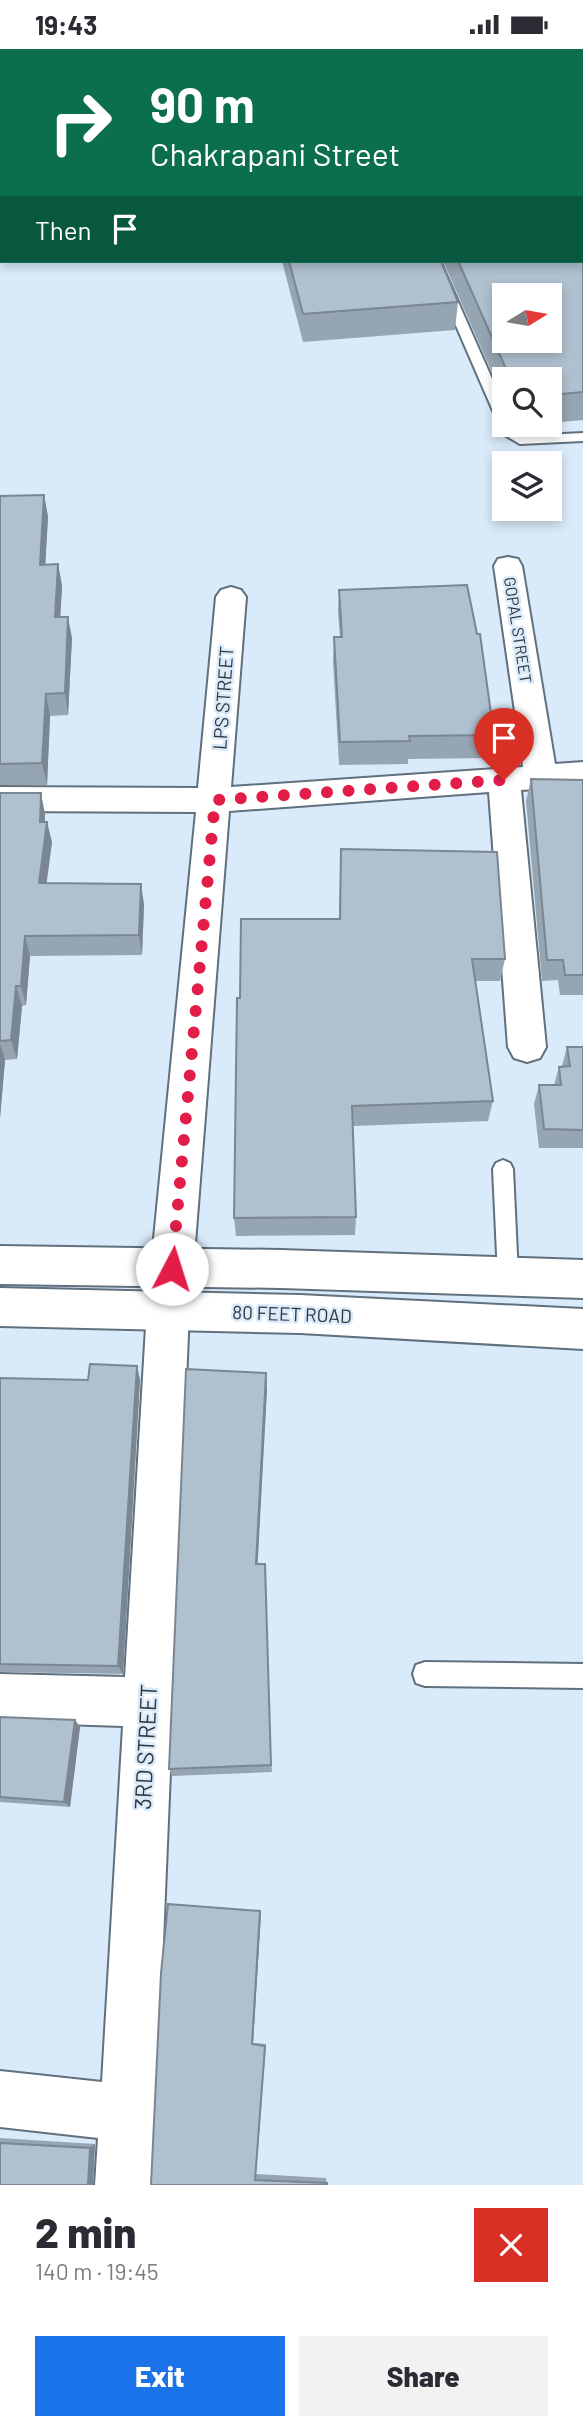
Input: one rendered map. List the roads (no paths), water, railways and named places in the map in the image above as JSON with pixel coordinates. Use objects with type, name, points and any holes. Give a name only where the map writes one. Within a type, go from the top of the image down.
[{"type":"street","name":"GOPAL STREET","points":[[508,566],[541,777]]},
{"type":"street","name":"LPS STREET","points":[[170,1289],[231,597]]},
{"type":"street","points":[[0,799],[215,800],[583,774]]},
{"type":"street","points":[[504,780],[527,1047]]},
{"type":"street","name":"80 FEET ROAD","points":[[0,1265],[170,1289],[300,1314],[583,1329]]},
{"type":"street","name":"80 FEET ROAD","points":[[0,1307],[170,1289],[281,1269],[583,1279]]},
{"type":"street","name":"3RD STREET","points":[[124,2185],[170,1289]]},
{"type":"street","points":[[0,1698],[149,1702]]},
{"type":"street","points":[[0,2099],[129,2113]]},
{"type":"lane","points":[[434,263],[492,394]]},
{"type":"lane","points":[[516,437],[520,440],[583,437]]},
{"type":"lane","points":[[503,1169],[508,1276]]},
{"type":"lane","points":[[425,1674],[583,1676]]}]
